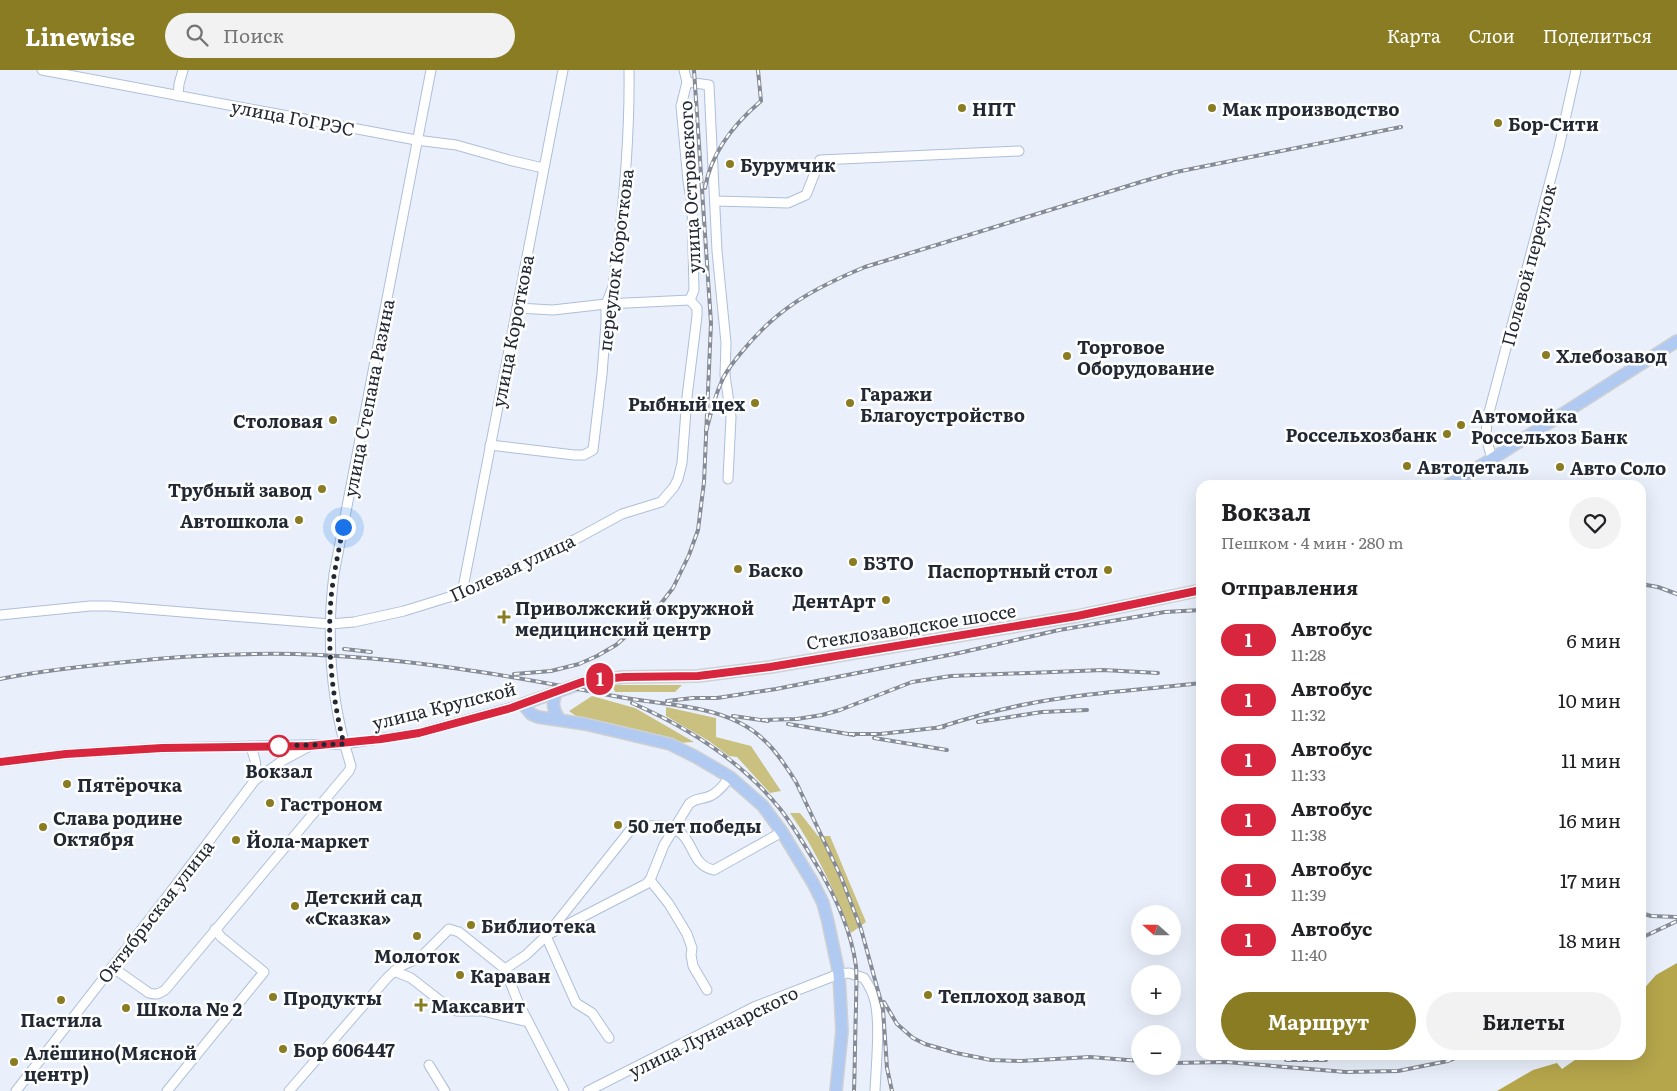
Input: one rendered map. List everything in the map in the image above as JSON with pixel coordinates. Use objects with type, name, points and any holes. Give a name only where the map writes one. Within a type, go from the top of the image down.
[{"type":"main road","points":[[1456,480],[1677,341]]},
{"type":"main road","name":"Стеклозаводское шоссе","points":[[624,677],[698,676],[770,667],[1077,616],[1196,591]]},
{"type":"main road","name":"улица Крупской","points":[[523,704],[557,691],[595,680],[624,677]]},
{"type":"main road","points":[[557,691],[553,706],[560,720]]},
{"type":"main road","points":[[523,704],[531,714],[542,718],[652,738],[670,744],[730,777],[763,806],[782,832],[823,903],[839,974],[842,1031],[836,1091]]},
{"type":"street","name":"улица ГоГРЭС","points":[[42,70],[416,140],[456,145],[543,168]]},
{"type":"street","points":[[178,96],[183,70]]},
{"type":"street","points":[[416,140],[431,70]]},
{"type":"street","name":"улица Короткова","points":[[462,593],[563,70]]},
{"type":"street","name":"переулок Короткова","points":[[490,445],[574,455],[584,455],[593,450],[602,374],[606,304],[613,287],[623,201],[630,111],[629,70]]},
{"type":"street","name":"улица Островского","points":[[678,479],[682,463],[687,397],[697,316],[697,308],[690,300],[694,290],[692,205],[681,106],[687,82],[684,70]]},
{"type":"street","name":"Полевой переулок","points":[[1492,459],[1486,437],[1487,420],[1559,147],[1576,70]]},
{"type":"street","points":[[687,82],[709,85],[718,251],[726,344],[725,375],[731,417],[728,479]]},
{"type":"street","name":"улица Степана Разина","points":[[112,967],[149,993],[154,995],[160,994],[165,990],[348,771],[350,766],[338,722],[336,701],[330,624],[334,574],[416,140]]},
{"type":"street","points":[[715,201],[788,203],[806,195],[820,160],[1019,151]]},
{"type":"street","points":[[517,308],[553,310],[606,304],[690,300]]},
{"type":"street","name":"Полевая улица","points":[[0,615],[90,606],[109,606],[330,624],[354,622],[404,611],[462,593],[576,539],[622,514],[661,502],[674,487],[678,479]]},
{"type":"street","name":"улица Крупской","points":[[0,762],[66,754],[162,748],[344,744],[419,733],[523,704]]},
{"type":"street","points":[[250,746],[256,758],[255,780]]},
{"type":"street","name":"Октябрьская улица","points":[[16,1091],[255,780],[274,766],[309,746]]},
{"type":"street","points":[[546,936],[646,884],[650,880],[661,852],[693,800],[708,798],[715,794],[730,777]]},
{"type":"street","points":[[505,969],[526,955],[546,936],[632,828],[661,825],[674,829],[685,835],[700,864],[706,869],[714,870],[782,832]]},
{"type":"street","points":[[650,880],[669,904],[687,934],[692,948],[693,966],[707,990]]},
{"type":"street","points":[[167,1091],[264,972],[221,938],[215,929]]},
{"type":"street","points":[[290,1091],[394,970],[421,957],[449,929],[459,932],[505,969],[528,1022],[564,1091]]},
{"type":"street","points":[[546,936],[576,1003],[592,1013],[609,1038]]},
{"type":"street","points":[[394,970],[411,978],[457,1011],[483,1012],[528,1022]]},
{"type":"street","points":[[839,974],[849,974],[864,978],[875,1000],[877,1017],[875,1091]]},
{"type":"street","name":"улица Луначарского","points":[[588,1091],[754,1007],[839,974]]},
{"type":"street","points":[[429,1065],[445,1091]]},
{"type":"shaded area","points":[[612,685],[682,685],[675,692],[615,692]]},
{"type":"shaded area","points":[[592,696],[635,708],[694,742],[676,743],[579,718],[569,711]]},
{"type":"shaded area","points":[[666,707],[716,718],[716,737],[751,746],[781,791],[770,793],[737,757],[729,756],[709,741],[666,716]]},
{"type":"shaded area","points":[[790,813],[800,813],[818,836],[830,836],[866,922],[851,933],[824,872]]},
{"type":"shaded area","points":[[1677,963],[1677,1091],[1497,1091],[1533,1070],[1557,1063],[1562,1069],[1575,1060],[1646,1060],[1646,986],[1656,975]]},
{"type":"railway","points":[[514,674],[551,671],[579,664],[616,645],[655,611],[673,588],[689,555],[698,530],[704,482],[711,323],[694,70]]},
{"type":"railway","points":[[705,188],[712,162],[725,140],[742,119],[761,101],[758,70]]},
{"type":"railway","points":[[706,431],[714,400],[727,371],[754,338],[781,312],[812,292],[846,275],[865,267],[1176,172],[1401,127]]},
{"type":"railway","points":[[1646,585],[1677,594]]},
{"type":"railway","points":[[667,701],[717,698],[776,689],[959,653],[1059,630],[1165,612],[1196,610]]},
{"type":"railway","points":[[344,649],[371,652]]},
{"type":"railway","points":[[0,679],[72,668],[183,657],[273,654],[335,656],[415,663],[495,674],[629,699],[695,708],[740,723],[758,734],[779,756],[796,782],[841,877],[861,929],[883,1009],[887,1068],[892,1091]]},
{"type":"railway","points":[[762,720],[797,719],[822,715],[840,710],[912,682],[951,676],[1103,670],[1158,673]]},
{"type":"railway","points":[[937,728],[969,718],[1044,701],[1196,684]]},
{"type":"railway","points":[[632,703],[694,735],[732,761],[749,776],[766,792],[786,816],[823,876],[836,900],[846,926],[856,966],[854,1091]]},
{"type":"railway","points":[[978,722],[1042,712],[1087,710]]},
{"type":"railway","points":[[733,716],[768,721]]},
{"type":"railway","points":[[788,724],[854,735]]},
{"type":"railway","points":[[849,734],[880,734],[944,727]]},
{"type":"railway","points":[[874,738],[947,750]]},
{"type":"railway","points":[[1646,914],[1677,917]]},
{"type":"railway","points":[[1646,936],[1677,921]]},
{"type":"railway","points":[[884,1002],[897,1024],[913,1038],[925,1044],[956,1053],[991,1060],[1021,1061],[1090,1057],[1131,1060]]},
{"type":"railway","points":[[1286,1060],[1326,1060]]},
{"type":"railway","points":[[1181,1063],[1226,1062],[1346,1072],[1398,1071],[1450,1060]]},
{"type":"bus line","name":"1","points":[[0,762],[66,754],[162,748],[309,746],[381,739],[419,733],[511,708],[582,682],[624,677],[698,676],[770,667],[1077,616],[1196,591]]},
{"type":"place","name":"НПТ","points":[[962,108]]},
{"type":"place","name":"Мак производство","points":[[1212,108]]},
{"type":"place","name":"Бор-Сити","points":[[1498,123]]},
{"type":"place","name":"Бурумчик","points":[[730,164]]},
{"type":"place","name":"Хлебозавод","points":[[1546,355]]},
{"type":"place","name":"Торговое Оборудование","points":[[1067,356]]},
{"type":"place","name":"Рыбный цех","points":[[755,403]]},
{"type":"place","name":"Гаражи Благоустройство","points":[[850,403]]},
{"type":"place","name":"Столовая","points":[[333,420]]},
{"type":"place","name":"Автомойка Россельхоз Банк","points":[[1461,425]]},
{"type":"place","name":"Россельхозбанк","points":[[1447,434]]},
{"type":"place","name":"Автодеталь","points":[[1407,466]]},
{"type":"place","name":"Авто Соло","points":[[1560,467]]},
{"type":"place","name":"Трубный завод","points":[[322,489]]},
{"type":"place","name":"Автошкола","points":[[299,520]]},
{"type":"place","name":"БЗТО","points":[[853,562]]},
{"type":"place","name":"Баско","points":[[738,569]]},
{"type":"place","name":"Паспортный стол","points":[[1108,570]]},
{"type":"place","name":"ДентАрт","points":[[886,600]]},
{"type":"place","name":"Приволжский окружной медицинский центр","points":[[504,617]]},
{"type":"place","name":"Вокзал","points":[[279,746]]},
{"type":"place","name":"Пятёрочка","points":[[67,784]]},
{"type":"place","name":"Гастроном","points":[[270,803]]},
{"type":"place","name":"50 лет победы","points":[[618,825]]},
{"type":"place","name":"Слава родине Октября","points":[[43,827]]},
{"type":"place","name":"Йола-маркет","points":[[236,840]]},
{"type":"place","name":"Детский сад «Сказка»","points":[[295,906]]},
{"type":"place","name":"Библиотека","points":[[471,925]]},
{"type":"place","name":"Молоток","points":[[417,936]]},
{"type":"place","name":"Караван","points":[[460,975]]},
{"type":"place","name":"Теплоход завод","points":[[928,995]]},
{"type":"place","name":"Продукты","points":[[273,997]]},
{"type":"place","name":"Пастила","points":[[61,1000]]},
{"type":"place","name":"Максавит","points":[[421,1005]]},
{"type":"place","name":"Школа № 2","points":[[126,1008]]},
{"type":"place","name":"Бор 606447","points":[[283,1049]]},
{"type":"place","name":"Алёшино(Мясной центр)","points":[[14,1062]]},
{"type":"route","points":[[279,746],[270,746],[344,744],[338,722],[331,656],[330,624],[334,574],[343,527]]}]
